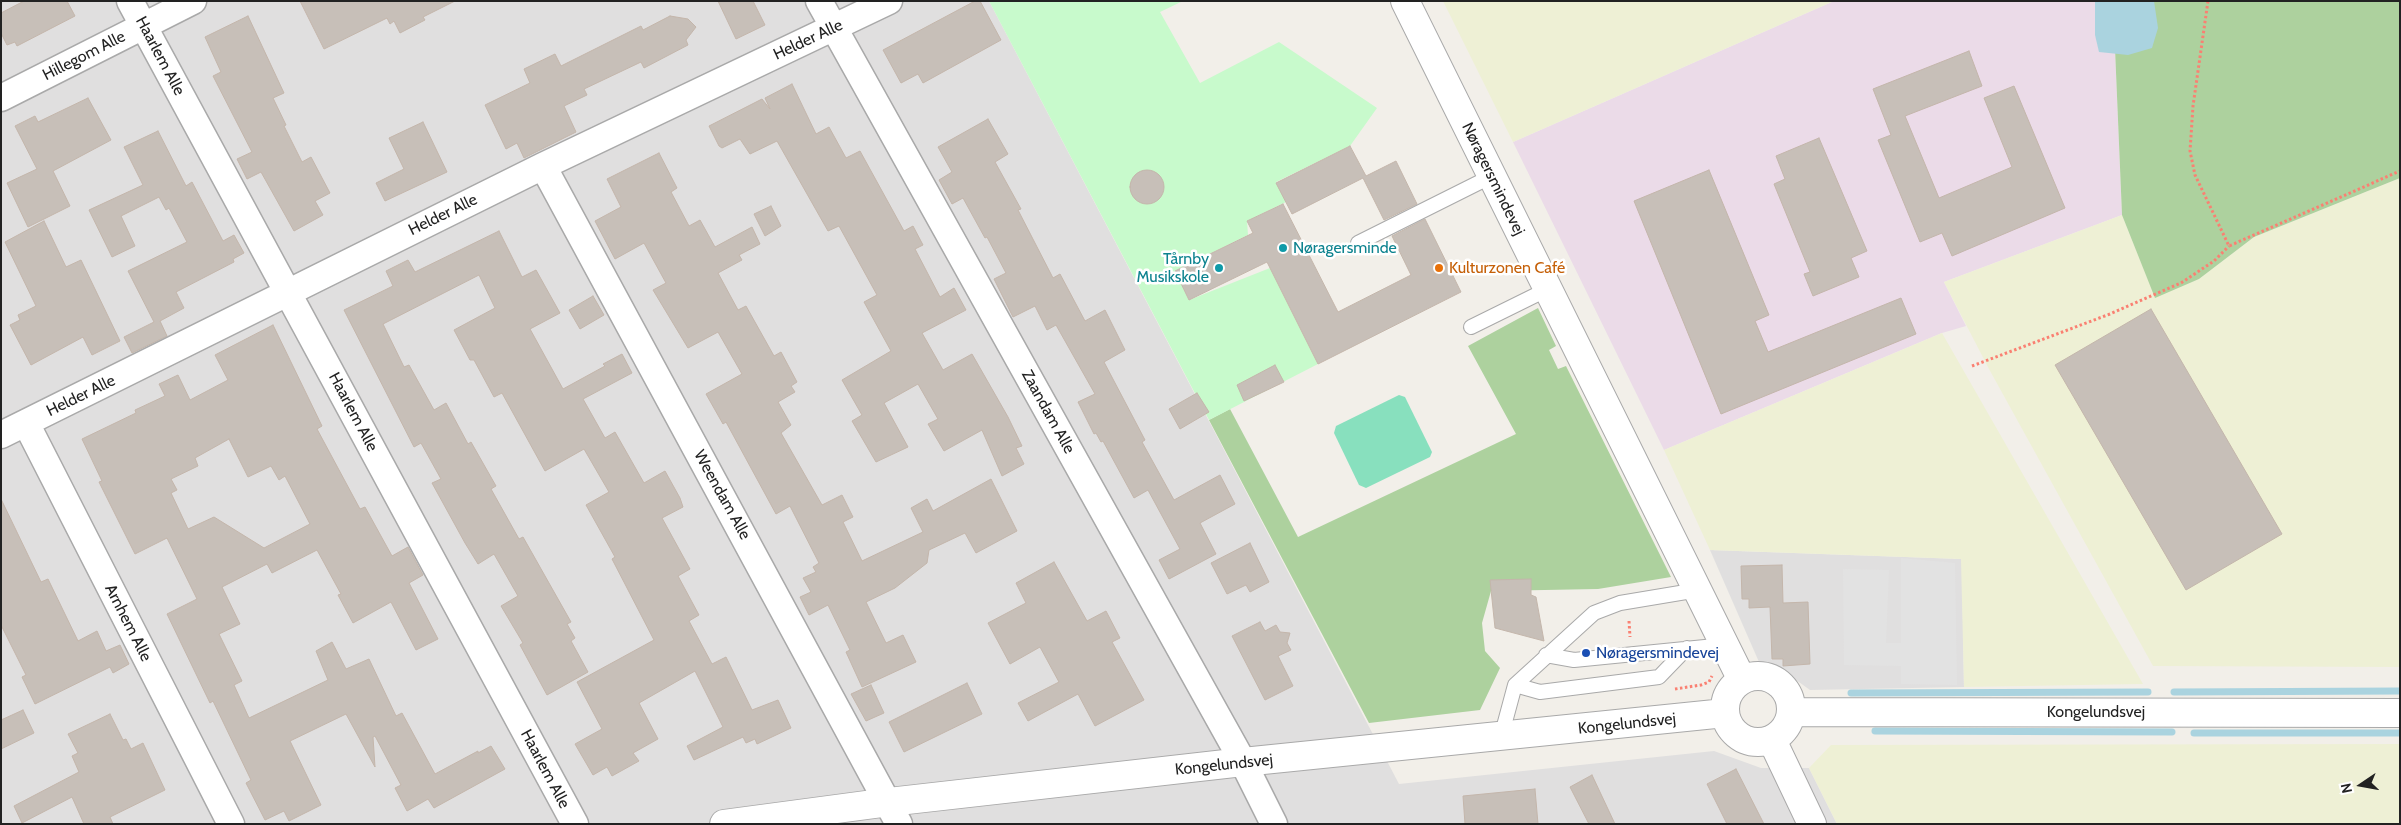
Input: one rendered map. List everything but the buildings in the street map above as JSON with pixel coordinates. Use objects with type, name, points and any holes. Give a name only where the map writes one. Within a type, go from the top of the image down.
[{"type":"street","name":"Haarlem Alle","points":[[130,1],[575,824]]},
{"type":"street","name":"Hillegom Alle","points":[[1,98],[193,1]]},
{"type":"street","name":"Zaandam Alle","points":[[819,1],[1243,762],[1274,824]]},
{"type":"street","name":"Helder Alle","points":[[1,435],[543,166],[889,1]]},
{"type":"street","name":"Nøragersmindevej","points":[[1405,1],[1698,590],[1720,657],[1742,680]]},
{"type":"street","name":"Weendam Alle","points":[[543,166],[894,813]]},
{"type":"street","name":"Arnhem Alle","points":[[26,423],[231,824]]},
{"type":"street","points":[[1754,676],[1765,676],[1776,681],[1785,689],[1790,700],[1791,712],[1785,728],[1772,740],[1760,743],[1747,741],[1736,735],[1728,725],[1725,713],[1729,694],[1742,680],[1754,676]]},
{"type":"street","name":"Kongelundsvej","points":[[1791,712],[2400,713]]},
{"type":"street","name":"Kongelundsvej","points":[[724,824],[894,813],[1243,762],[1725,713]]},
{"type":"street","points":[[1772,740],[1812,824]]},
{"type":"lane","points":[[1358,243],[1492,176]]},
{"type":"lane","points":[[1470,327],[1548,289]]},
{"type":"lane","points":[[1502,737],[1515,685],[1594,612],[1620,603],[1698,590]]},
{"type":"lane","points":[[1546,655],[1574,660],[1687,648],[1720,657]]},
{"type":"lane","points":[[1515,685],[1540,692],[1659,677],[1687,648]]},
{"type":"path","points":[[2208,1],[2193,106],[2190,150],[2195,175],[2229,246]]},
{"type":"path","points":[[1972,366],[2110,314],[2181,283],[2214,261],[2229,246],[2400,171]]},
{"type":"path","points":[[1672,689],[1709,682],[1720,657]]},
{"type":"shaded area","points":[[1,1],[989,1],[1399,784],[1714,751],[1761,768],[1809,768],[1837,824],[1,824]]},
{"type":"shaded area","points":[[1834,1],[2113,1],[2122,215],[1944,282],[1966,326],[1942,333],[1664,450],[1513,142]]},
{"type":"shaded area","points":[[1710,550],[1962,559],[1964,687],[1810,690],[1778,667],[1759,662]]},
{"type":"shaded area","points":[[1901,558],[1955,563],[1957,685],[1901,684],[1901,666],[1844,665],[1843,569],[1889,570],[1886,643],[1901,643]]},
{"type":"green space","points":[[989,1],[1183,1],[1160,12],[1200,83],[1279,42],[1377,108],[1350,146],[1276,182],[1286,202],[1247,221],[1248,235],[1175,271],[1189,300],[1270,268],[1318,364],[1209,420]]},
{"type":"green space","points":[[1443,1],[1834,1],[1513,142]]},
{"type":"green space","points":[[2113,1],[2400,1],[2400,178],[2254,237],[2199,279],[2155,298],[2122,215]]},
{"type":"green space","points":[[2400,178],[2400,667],[2153,666],[1989,369],[1944,282],[2122,215],[2155,297],[2199,279],[2254,237]]},
{"type":"green space","points":[[1538,308],[1556,346],[1549,350],[1558,369],[1566,366],[1671,577],[1598,589],[1491,591],[1482,623],[1485,651],[1500,668],[1480,710],[1369,723],[1209,420],[1230,409],[1298,537],[1516,434],[1468,346]]},
{"type":"green space","points":[[1942,333],[2143,684],[1964,687],[1961,559],[1710,550],[1664,450]]},
{"type":"green space","points":[[1399,395],[1405,397],[1432,452],[1430,457],[1366,488],[1359,485],[1334,433],[1336,426]]},
{"type":"green space","points":[[2400,744],[2400,824],[1837,824],[1809,768],[1831,745]]},
{"type":"water","points":[[2095,1],[2154,1],[2158,28],[2152,48],[2128,55],[2099,52],[2095,35]]},
{"type":"waterway","points":[[2174,692],[2400,691]]},
{"type":"waterway","points":[[1851,693],[2148,692]]},
{"type":"waterway","points":[[1875,731],[2172,732]]},
{"type":"waterway","points":[[2194,733],[2400,733]]},
{"type":"place","name":"Nøragersminde","points":[[1283,248]]},
{"type":"place","name":"Tårnby Musikskole","points":[[1219,268]]},
{"type":"place","name":"Kulturzonen Café","points":[[1439,268]]},
{"type":"place","name":"Nøragersmindevej","points":[[1586,653]]}]
